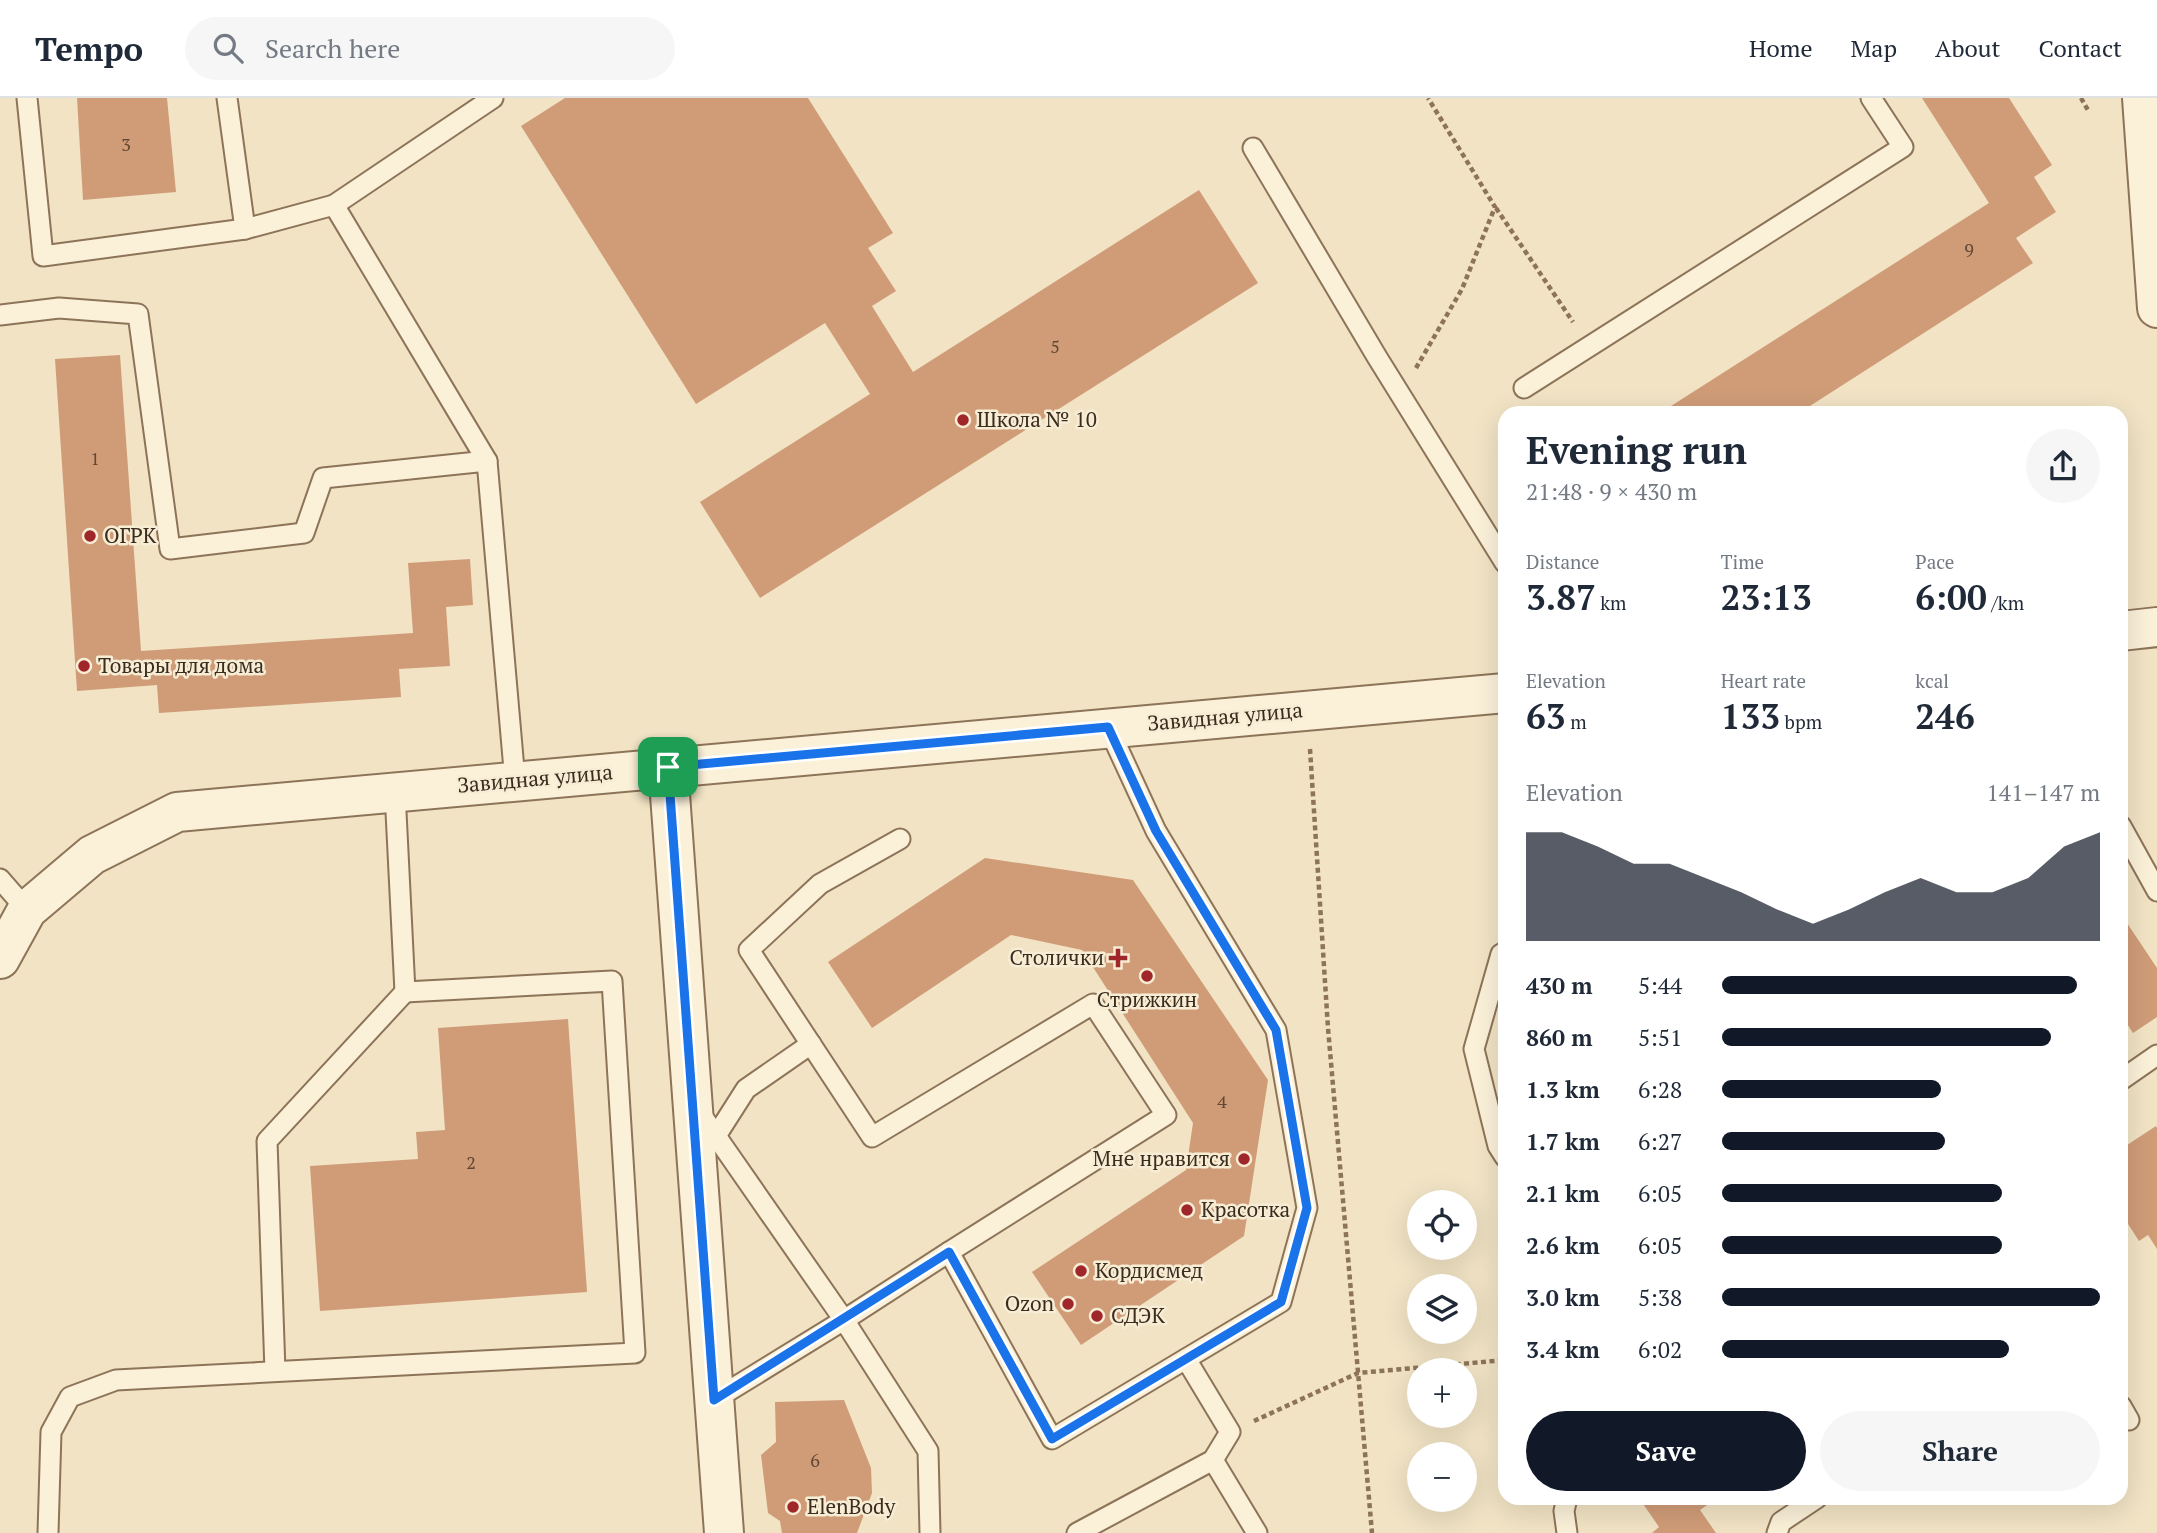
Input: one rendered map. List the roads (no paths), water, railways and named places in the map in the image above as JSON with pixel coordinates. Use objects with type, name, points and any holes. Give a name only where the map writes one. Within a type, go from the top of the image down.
[{"type":"street","points":[[2142,98],[2157,308]]},
{"type":"street","points":[[2128,630],[2157,626]]},
{"type":"street","name":"Завидная улица","points":[[0,959],[27,910],[92,855],[177,812],[1498,694]]},
{"type":"street","points":[[668,767],[724,1533]]},
{"type":"lane","points":[[27,98],[43,256],[245,229],[334,205],[493,98]]},
{"type":"lane","points":[[227,98],[245,229]]},
{"type":"lane","points":[[1524,388],[1903,147],[1871,98]]},
{"type":"lane","points":[[1253,148],[1377,357],[1498,551]]},
{"type":"lane","points":[[334,205],[488,461],[515,781]]},
{"type":"lane","points":[[0,315],[60,307],[138,314],[170,549],[304,533],[323,478],[488,461]]},
{"type":"lane","points":[[949,1252],[1052,1439],[1281,1302],[1307,1208],[1276,1030],[1156,831],[1108,727]]},
{"type":"lane","points":[[395,792],[405,992]]},
{"type":"lane","points":[[714,1400],[1166,1115],[1093,1004],[872,1137],[749,950],[820,884],[900,839]]},
{"type":"lane","points":[[2128,839],[2157,891]]},
{"type":"lane","points":[[0,879],[27,910]]},
{"type":"lane","points":[[1498,965],[1474,1049],[1498,1146]]},
{"type":"lane","points":[[48,1533],[51,1432],[70,1397],[116,1380],[635,1353],[612,981],[405,992],[267,1141],[275,1371]]},
{"type":"lane","points":[[716,1136],[746,1089],[811,1044]]},
{"type":"lane","points":[[2128,1075],[2157,1055]]},
{"type":"lane","points":[[693,1104],[844,1320],[928,1451],[930,1533]]},
{"type":"lane","points":[[1077,1533],[1213,1460],[1230,1432],[1186,1359]]},
{"type":"lane","points":[[1213,1460],[1257,1533]]},
{"type":"lane","points":[[1565,1505],[1567,1533]]},
{"type":"lane","points":[[1777,1533],[1781,1521],[1806,1505]]},
{"type":"place","name":"Школа № 10","points":[[963,420]]},
{"type":"place","name":"ОГРК","points":[[90,536]]},
{"type":"place","name":"Товары для дома","points":[[84,666]]},
{"type":"place","name":"Столички","points":[[1118,958]]},
{"type":"place","name":"Стрижкин","points":[[1147,976]]},
{"type":"place","name":"Мне нравится","points":[[1244,1159]]},
{"type":"place","name":"Красотка","points":[[1187,1210]]},
{"type":"place","name":"Кордисмед","points":[[1081,1271]]},
{"type":"place","name":"Ozon","points":[[1068,1304]]},
{"type":"place","name":"СДЭК","points":[[1097,1316]]},
{"type":"place","name":"ElenBody","points":[[793,1507]]}]
